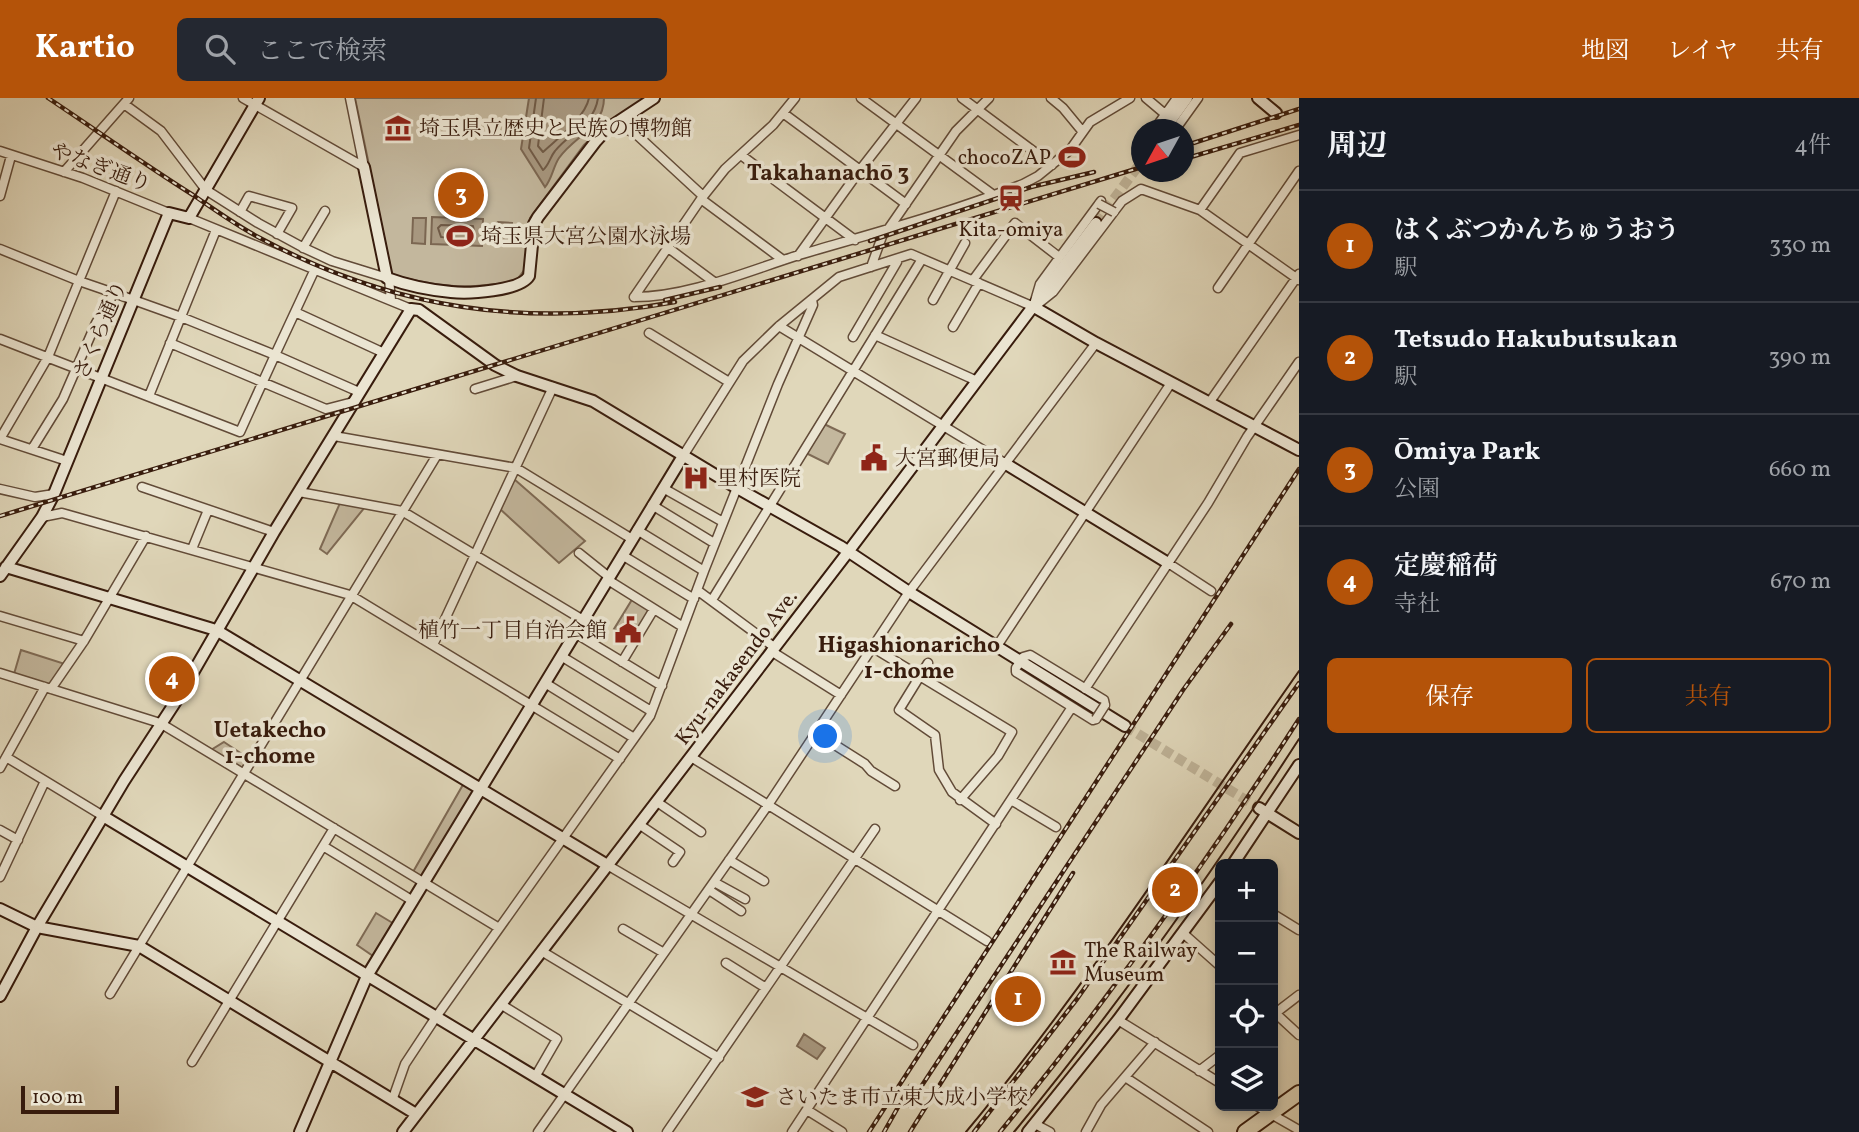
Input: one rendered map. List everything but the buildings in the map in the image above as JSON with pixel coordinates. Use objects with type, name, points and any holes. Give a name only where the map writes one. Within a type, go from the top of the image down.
[{"type":"highway","points":[[1245,1132],[1299,1093]]},
{"type":"street","points":[[243,98],[257,102],[364,167]]},
{"type":"street","points":[[350,98],[391,300]]},
{"type":"street","points":[[64,172],[126,101],[161,131],[206,190],[303,248],[332,261],[388,278],[460,292],[505,288],[526,281],[531,269],[534,224],[596,141],[616,123],[654,98]]},
{"type":"street","points":[[795,98],[783,113],[724,169],[634,297],[714,282],[887,230],[1032,180],[1070,149],[1090,122],[1130,98]]},
{"type":"street","points":[[862,98],[992,194]]},
{"type":"street","points":[[797,256],[916,98]]},
{"type":"street","points":[[962,98],[1052,165]]},
{"type":"street","points":[[871,267],[887,230],[939,155],[961,125],[989,98]]},
{"type":"street","points":[[1051,98],[1082,131]]},
{"type":"street","points":[[1146,98],[1165,114]]},
{"type":"street","points":[[1163,119],[1177,98]]},
{"type":"street","points":[[1168,119],[1187,98]]},
{"type":"street","points":[[1183,119],[1198,98]]},
{"type":"street","points":[[1258,98],[1276,113]]},
{"type":"street","points":[[257,102],[189,218],[419,310],[483,358],[517,376],[593,401],[848,552],[1125,726]]},
{"type":"street","points":[[783,113],[906,204]]},
{"type":"street","points":[[616,123],[637,135],[702,197],[783,260]]},
{"type":"street","points":[[1200,210],[1240,153],[1299,135]]},
{"type":"street","name":"やなぎ通り","points":[[0,151],[189,218]]},
{"type":"street","points":[[741,155],[855,240]]},
{"type":"street","points":[[0,196],[12,156]]},
{"type":"street","points":[[1218,288],[1299,171]]},
{"type":"street","points":[[1034,307],[1053,292],[1126,196],[1141,189],[1200,210],[1298,277],[1209,402]]},
{"type":"street","points":[[67,461],[0,439],[48,357],[116,191]]},
{"type":"street","points":[[240,212],[249,196],[292,208],[277,234]]},
{"type":"street","points":[[1034,307],[1040,284],[1100,203],[1114,212]]},
{"type":"street","points":[[303,248],[325,211]]},
{"type":"street","name":"さくら通り","points":[[3,572],[42,517],[54,494],[169,213]]},
{"type":"street","points":[[953,327],[976,281],[1015,223],[1059,257]]},
{"type":"street","name":"Kyu-nakasendo Ave.","points":[[403,1132],[609,866],[1096,223]]},
{"type":"street","points":[[149,396],[216,230]]},
{"type":"street","points":[[933,300],[965,243]]},
{"type":"street","points":[[667,247],[714,282]]},
{"type":"street","points":[[0,249],[275,355],[356,397]]},
{"type":"street","points":[[300,1132],[367,975],[682,456],[750,353],[839,277],[911,254],[1034,307],[1096,343],[1299,450]]},
{"type":"street","points":[[853,337],[897,262],[896,259]]},
{"type":"street","points":[[712,600],[922,259]]},
{"type":"street","points":[[0,339],[240,432],[315,269]]},
{"type":"street","points":[[32,449],[63,398],[96,323],[114,293]]},
{"type":"street","points":[[393,1098],[405,1064],[436,1017],[564,839],[651,711],[778,384],[813,305],[811,300]]},
{"type":"street","points":[[0,996],[37,927],[103,816],[185,687],[253,567],[411,309]]},
{"type":"street","points":[[870,310],[885,319]]},
{"type":"street","points":[[295,312],[384,353]]},
{"type":"street","points":[[779,326],[1211,591]]},
{"type":"street","points":[[649,333],[729,382]]},
{"type":"street","points":[[875,335],[976,381]]},
{"type":"street","points":[[170,343],[326,409],[356,397]]},
{"type":"street","points":[[538,1132],[768,805],[909,592],[1096,343]]},
{"type":"street","points":[[1085,689],[1299,362]]},
{"type":"street","points":[[475,389],[517,376]]},
{"type":"street","points":[[997,646],[1171,383]]},
{"type":"street","points":[[433,645],[554,387]]},
{"type":"street","points":[[334,436],[516,468],[704,571]]},
{"type":"street","points":[[110,994],[437,455]]},
{"type":"street","points":[[142,488],[274,532]]},
{"type":"street","points":[[663,488],[723,522]]},
{"type":"street","points":[[0,489],[35,497],[54,494]]},
{"type":"street","points":[[299,492],[402,511],[583,620]]},
{"type":"street","points":[[653,505],[715,543]]},
{"type":"street","points":[[192,550],[208,510]]},
{"type":"street","points":[[42,517],[62,513],[350,596],[620,759]]},
{"type":"street","points":[[0,768],[5,752],[84,640],[146,536]]},
{"type":"street","points":[[579,553],[608,579],[683,627]]},
{"type":"street","points":[[622,555],[694,599]]},
{"type":"street","points":[[3,572],[109,597],[216,630],[913,1045]]},
{"type":"street","points":[[697,590],[773,649],[841,695]]},
{"type":"street","points":[[622,662],[654,609]]},
{"type":"street","points":[[0,616],[84,640]]},
{"type":"street","points":[[575,633],[662,686]]},
{"type":"street","points":[[872,647],[1012,733],[998,756],[960,800]]},
{"type":"street","points":[[1030,655],[1105,702],[1097,719],[1093,720],[1016,672],[1020,662],[1030,655]]},
{"type":"street","points":[[561,656],[651,711]]},
{"type":"street","points":[[928,663],[899,710],[935,735],[939,770],[952,792],[996,824]]},
{"type":"street","points":[[0,673],[160,723],[499,928]]},
{"type":"street","points":[[545,683],[634,738]]},
{"type":"street","points":[[792,1132],[1072,707]]},
{"type":"street","points":[[816,733],[895,786]]},
{"type":"street","points":[[5,752],[45,781],[627,1132]]},
{"type":"street","points":[[691,757],[987,941]]},
{"type":"street","points":[[1236,859],[1263,811],[1299,765]]},
{"type":"street","points":[[0,877],[45,781]]},
{"type":"street","points":[[1011,800],[1056,827]]},
{"type":"street","points":[[657,802],[701,832]]},
{"type":"street","points":[[1263,811],[1299,833]]},
{"type":"street","points":[[640,825],[680,852],[673,862]]},
{"type":"street","points":[[192,1062],[334,828]]},
{"type":"street","points":[[667,1132],[875,829]]},
{"type":"street","points":[[0,830],[18,840]]},
{"type":"street","points":[[323,846],[413,901]]},
{"type":"street","points":[[729,860],[764,881]]},
{"type":"street","points":[[714,882],[745,900]]},
{"type":"street","points":[[1049,1132],[1032,1128],[1184,934],[1215,889]]},
{"type":"street","points":[[709,890],[741,911]]},
{"type":"street","points":[[0,909],[37,927],[138,946],[416,1114]]},
{"type":"street","points":[[1278,917],[1299,929]]},
{"type":"street","points":[[623,929],[664,953]]},
{"type":"street","points":[[1184,934],[1215,962]]},
{"type":"street","points":[[543,952],[719,1058]]},
{"type":"street","points":[[726,962],[766,988]]},
{"type":"street","points":[[1278,1010],[1299,995]]},
{"type":"street","points":[[502,1005],[557,1040],[535,1077]]},
{"type":"street","points":[[1278,1017],[1299,1035]]},
{"type":"street","points":[[1118,1020],[1215,1080]]},
{"type":"street","points":[[1086,1132],[1101,1105],[1155,1042]]},
{"type":"street","points":[[1199,1071],[1215,1059]]},
{"type":"street","points":[[1125,1077],[1208,1132]]},
{"type":"street","points":[[807,1110],[842,1132]]},
{"type":"street","points":[[1265,1111],[1299,1130]]},
{"type":"shaded area","points":[[355,98],[647,98],[609,122],[584,145],[530,218],[525,269],[516,281],[468,286],[439,285],[392,275]]},
{"type":"shaded area","points":[[824,424],[845,434],[828,464],[806,453]]},
{"type":"shaded area","points":[[514,479],[585,541],[559,563],[500,509]]},
{"type":"shaded area","points":[[340,503],[365,507],[327,554],[320,549]]},
{"type":"shaded area","points":[[633,598],[652,610],[634,641],[614,629]]},
{"type":"shaded area","points":[[21,650],[65,664],[49,685],[14,674]]},
{"type":"shaded area","points":[[224,742],[248,758],[242,768],[211,750]]},
{"type":"shaded area","points":[[464,783],[477,791],[424,879],[413,872]]},
{"type":"shaded area","points":[[376,913],[396,925],[376,958],[357,945]]},
{"type":"water","points":[[529,98],[604,98],[599,117],[565,150],[545,187],[521,149]]},
{"type":"water","points":[[432,217],[483,219],[482,246],[431,244]]},
{"type":"water","points":[[413,218],[426,218],[425,244],[412,243]]},
{"type":"water","points":[[498,222],[512,223],[511,245],[497,245],[491,238],[491,228]]},
{"type":"water","points":[[804,1034],[825,1048],[817,1059],[797,1046]]},
{"type":"tunnel","points":[[1096,223],[1131,176]]},
{"type":"tunnel","points":[[1125,726],[1259,808]]},
{"type":"tram line","points":[[966,1132],[1011,1077],[1096,963],[1299,671]]},
{"type":"tram line","points":[[1014,1132],[1090,1037],[1162,940],[1299,739]]},
{"type":"railway","points":[[48,98],[243,228],[310,262],[360,282],[411,297],[462,307],[514,312],[620,310],[675,302]]},
{"type":"railway","points":[[1194,143],[1299,109]]},
{"type":"railway","points":[[1194,156],[1299,125]]},
{"type":"railway","points":[[0,516],[1131,170]]},
{"type":"railway","points":[[870,241],[1031,187],[1094,172]]},
{"type":"railway","points":[[665,300],[720,287]]},
{"type":"railway","points":[[869,1132],[1299,469]]},
{"type":"railway","points":[[909,1105],[1183,690],[1231,624]]},
{"type":"railway","points":[[974,1132],[1077,999],[1299,683]]},
{"type":"railway","points":[[1000,1132],[1156,930],[1299,719]]},
{"type":"railway","points":[[910,1132],[1073,873]]},
{"type":"railway","points":[[884,1132],[910,1086]]},
{"type":"place","name":"埼玉県立歴史と民族の博物館","points":[[398,128]]},
{"type":"place","name":"chocoZAP","points":[[1072,157]]},
{"type":"place","name":"Ōmiya Park","points":[[461,195]]},
{"type":"place","name":"Kita-omiya","points":[[1011,198]]},
{"type":"place","name":"埼玉県大宮公園水泳場","points":[[460,236]]},
{"type":"place","name":"大宮郵便局","points":[[874,458]]},
{"type":"place","name":"里村医院","points":[[696,478]]},
{"type":"place","name":"植竹一丁目自治会館","points":[[628,630]]},
{"type":"place","name":"定慶稲荷","points":[[172,679]]},
{"type":"place","name":"Tetsudo Hakubutsukan","points":[[1175,890]]},
{"type":"place","name":"The Railway Museum","points":[[1063,962]]},
{"type":"place","name":"はくぶつかんちゅうおう","points":[[1018,999]]},
{"type":"place","name":"さいたま市立東大成小学校","points":[[755,1097]]},
{"type":"district","name":"Takahanachō 3","points":[[828,172]]},
{"type":"district","name":"Higashionaricho 1-chome","points":[[909,657]]},
{"type":"district","name":"Uetakecho 1-chome","points":[[270,742]]}]
